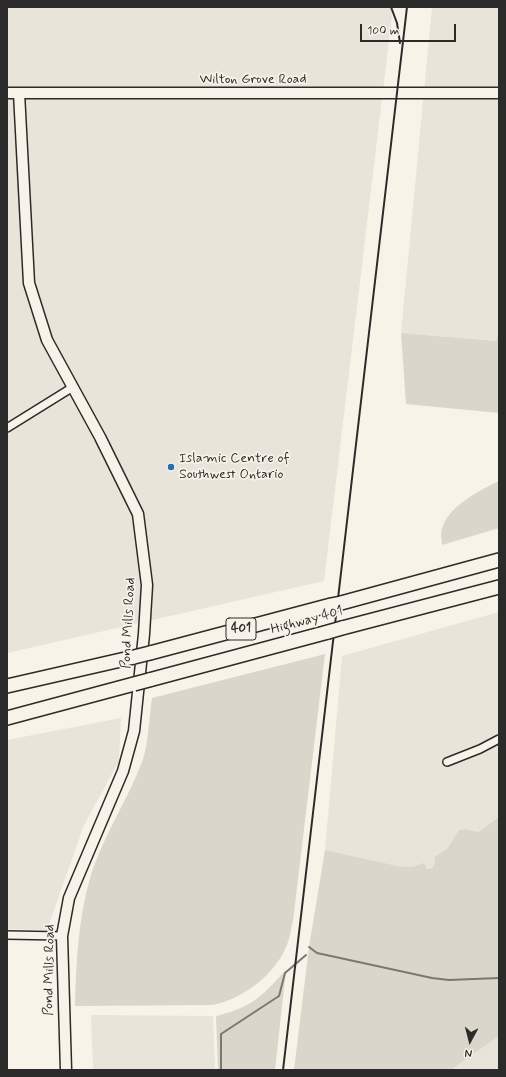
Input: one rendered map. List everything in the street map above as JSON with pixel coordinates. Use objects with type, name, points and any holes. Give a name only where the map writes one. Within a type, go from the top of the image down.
[{"type":"highway","name":"Highway 401","points":[[7,686],[150,653],[499,560]]},
{"type":"highway","name":"Highway 401","points":[[7,718],[499,587]]},
{"type":"main road","name":"Wilton Grove Road","points":[[7,93],[499,93]]},
{"type":"main road","name":"Pond Mills Road","points":[[19,93],[29,283],[47,340],[100,437],[138,514],[147,585],[144,641],[134,731],[122,771],[69,898],[62,936],[66,1070]]},
{"type":"street","points":[[7,428],[73,387]]},
{"type":"street","points":[[447,762],[480,749],[499,738]]},
{"type":"street","points":[[7,935],[62,936]]},
{"type":"shaded area","points":[[7,7],[393,7],[324,581],[7,653]]},
{"type":"shaded area","points":[[432,7],[499,7],[499,326],[496,341],[401,333]]},
{"type":"shaded area","points":[[499,326],[499,413],[406,404],[401,333],[496,341]]},
{"type":"shaded area","points":[[499,481],[499,528],[442,545],[441,531],[450,513],[474,494]]},
{"type":"shaded area","points":[[499,612],[499,817],[478,832],[466,829],[459,830],[447,849],[434,857],[435,863],[432,868],[427,869],[423,864],[412,867],[398,866],[325,850],[342,656]]},
{"type":"shaded area","points":[[325,654],[293,921],[287,945],[275,966],[257,984],[247,991],[225,1002],[213,1005],[75,1006],[77,959],[85,897],[100,850],[130,790],[143,759],[148,736],[152,698]]},
{"type":"shaded area","points":[[121,718],[119,761],[84,825],[47,930],[7,929],[7,740]]},
{"type":"shaded area","points":[[499,817],[499,1036],[451,1070],[294,1070],[309,947],[325,850],[398,866],[412,867],[424,863],[427,869],[432,868],[435,863],[434,857],[447,849],[459,830],[466,829],[478,832]]},
{"type":"shaded area","points":[[286,970],[275,1070],[218,1070],[216,1016],[239,1009],[256,1000]]},
{"type":"shaded area","points":[[91,1015],[213,1016],[215,1070],[93,1070]]},
{"type":"shaded area","points":[[499,1036],[499,1070],[451,1070]]},
{"type":"waterway","points":[[309,947],[317,953],[432,978],[449,980],[499,978]]},
{"type":"waterway","points":[[221,1070],[221,1034],[279,996],[285,973],[306,955]]},
{"type":"railway","points":[[391,7],[397,23],[400,43]]},
{"type":"railway","points":[[283,1070],[407,7]]},
{"type":"place","name":"Islamic Centre of Southwest Ontario","points":[[171,467]]}]
